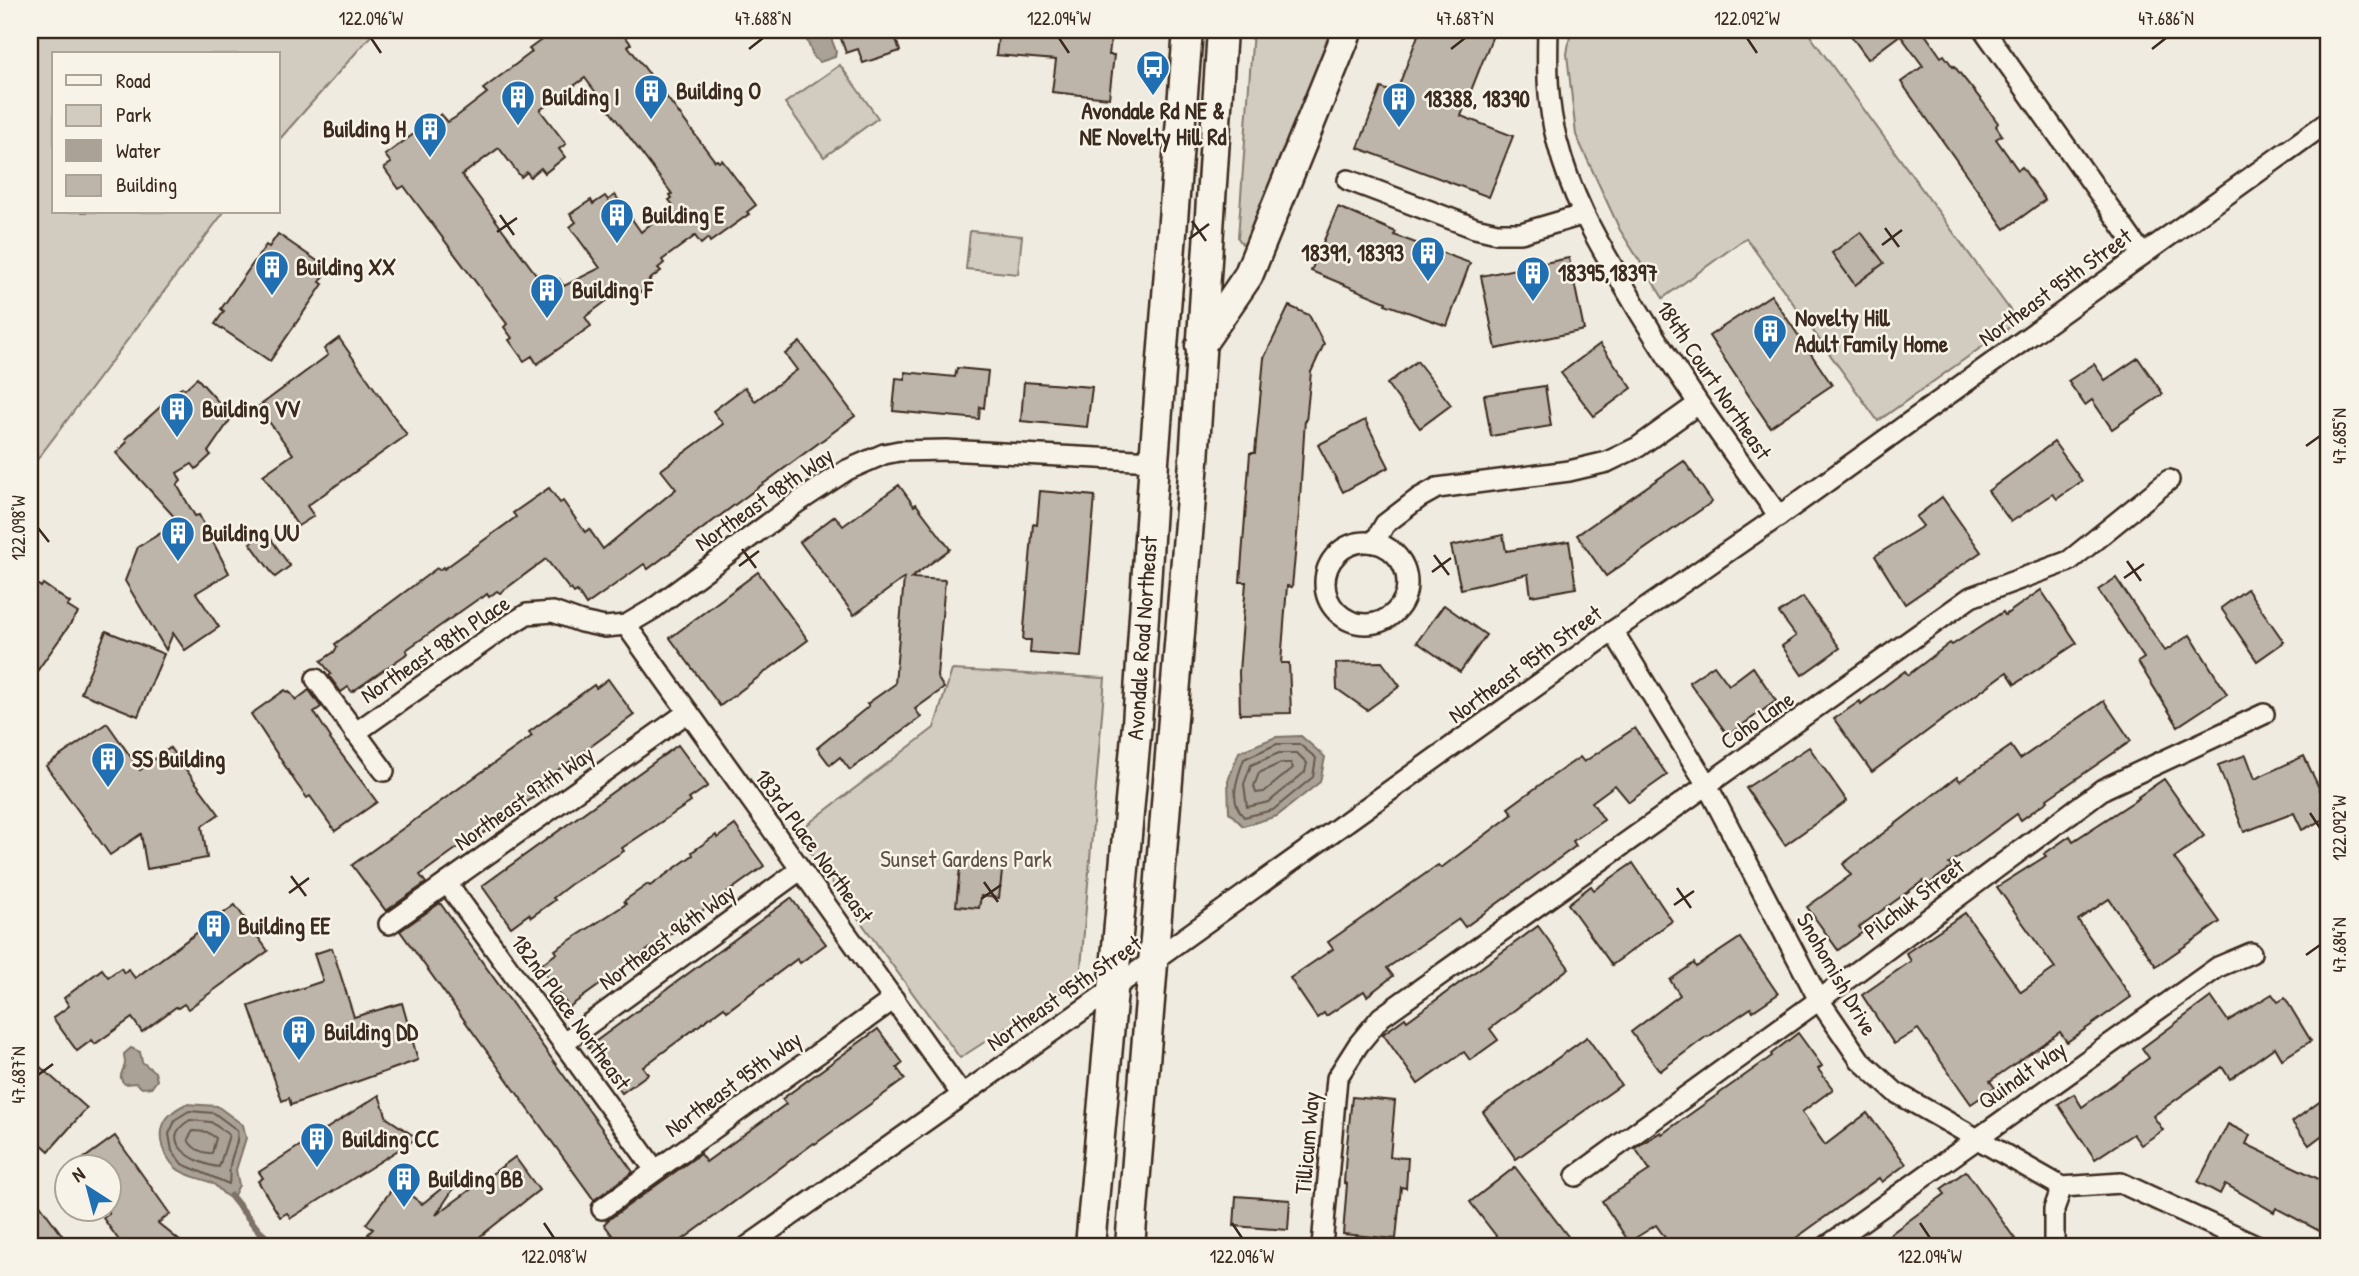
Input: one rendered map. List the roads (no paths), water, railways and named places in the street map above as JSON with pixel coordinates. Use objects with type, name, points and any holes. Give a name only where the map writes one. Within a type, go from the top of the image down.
[{"type":"main road","name":"Avondale Road Northeast","points":[[1090,1246],[1138,711],[1154,461],[1188,30]]},
{"type":"main road","name":"Avondale Road Northeast","points":[[1130,1246],[1187,548],[1222,30]]},
{"type":"main road","points":[[1200,346],[1238,294],[1258,255],[1348,30]]},
{"type":"main road","points":[[1154,461],[1163,464],[1168,471],[1172,523],[1187,548]]},
{"type":"street","name":"184th Court Northeast","points":[[1548,30],[1548,99],[1557,143],[1582,215],[1643,320],[1698,404],[1779,516]]},
{"type":"street","points":[[1984,30],[2142,254]]},
{"type":"street","name":"Northeast 95th Street","points":[[748,1246],[1779,516],[2329,121]]},
{"type":"street","points":[[1348,180],[1475,228],[1497,233],[1521,233],[1582,215]]},
{"type":"street","points":[[1374,543],[1385,524],[1437,488],[1569,471],[1607,462],[1638,447],[1698,404]]},
{"type":"street","name":"Northeast 98th Way","points":[[626,625],[653,609],[795,504],[848,470],[884,454],[946,450],[1154,461]]},
{"type":"street","name":"Coho Lane","points":[[1381,1017],[1971,597],[2069,561],[2169,480]]},
{"type":"street","points":[[1362,542],[1374,543],[1395,554],[1406,574],[1407,586],[1399,608],[1391,616],[1381,622],[1357,624],[1346,620],[1329,604],[1324,581],[1332,559],[1340,551],[1362,542]]},
{"type":"street","name":"Northeast 98th Place","points":[[355,733],[488,638],[527,614],[553,612],[605,627],[626,625]]},
{"type":"street","name":"183rd Place Northeast","points":[[626,625],[961,1095]]},
{"type":"street","name":"Snohomish Drive","points":[[1613,631],[1707,785],[1819,1000],[1860,1060],[1895,1092],[2062,1187]]},
{"type":"street","points":[[316,679],[384,771]]},
{"type":"street","name":"Northeast 97th Way","points":[[389,924],[688,712]]},
{"type":"street","name":"Pilchuk Street","points":[[1576,1176],[2103,789],[2264,714]]},
{"type":"street","name":"Northeast 96th Way","points":[[564,1043],[800,870]]},
{"type":"street","name":"182nd Place Northeast","points":[[447,883],[655,1170]]},
{"type":"street","name":"Quinalt Way","points":[[1827,1246],[2218,967],[2251,953]]},
{"type":"street","name":"Northeast 95th Way","points":[[602,1209],[894,999]]},
{"type":"street","name":"Tillicum Way","points":[[1322,1246],[1337,1078],[1358,1045],[1381,1017]]},
{"type":"street","points":[[2054,1246],[2054,1209],[2062,1187],[2121,1183],[2258,1246]]},
{"type":"water","points":[[803,30],[828,30],[836,51],[835,57],[820,62],[814,58]]},
{"type":"water","points":[[1301,736],[1325,757],[1320,782],[1277,816],[1243,826],[1229,812],[1228,781],[1239,752],[1276,737]]},
{"type":"water","points":[[131,1048],[140,1052],[142,1062],[155,1072],[157,1080],[152,1087],[142,1088],[136,1083],[125,1084],[122,1081],[124,1054]]},
{"type":"water","points":[[186,1104],[217,1106],[243,1125],[246,1138],[236,1170],[239,1185],[234,1195],[228,1197],[212,1183],[180,1171],[167,1155],[162,1140],[163,1126],[172,1113]]},
{"type":"waterway","points":[[231,1196],[259,1231],[276,1246]]},
{"type":"place","name":"Avondale Rd NE & NE Novelty Hill Rd","points":[[1153,97]]},
{"type":"place","name":"Building O","points":[[651,121]]},
{"type":"place","name":"Building I","points":[[518,127]]},
{"type":"place","name":"18388, 18390","points":[[1399,129]]},
{"type":"place","name":"Building H","points":[[430,159]]},
{"type":"place","name":"Building E","points":[[617,245]]},
{"type":"place","name":"18391, 18393","points":[[1428,283]]},
{"type":"place","name":"Building XX","points":[[272,297]]},
{"type":"place","name":"18395,18397","points":[[1533,303]]},
{"type":"place","name":"Building F","points":[[547,320]]},
{"type":"place","name":"Novelty Hill Adult Family Home","points":[[1770,361]]},
{"type":"place","name":"Building VV","points":[[177,439]]},
{"type":"place","name":"Building UU","points":[[178,563]]},
{"type":"place","name":"SS Building","points":[[108,789]]},
{"type":"place","name":"Building EE","points":[[214,956]]},
{"type":"place","name":"Building DD","points":[[299,1062]]},
{"type":"place","name":"Building CC","points":[[317,1169]]},
{"type":"place","name":"Building BB","points":[[404,1209]]},
{"type":"park label","name":"Sunset Gardens Park","points":[[966,859]]}]
